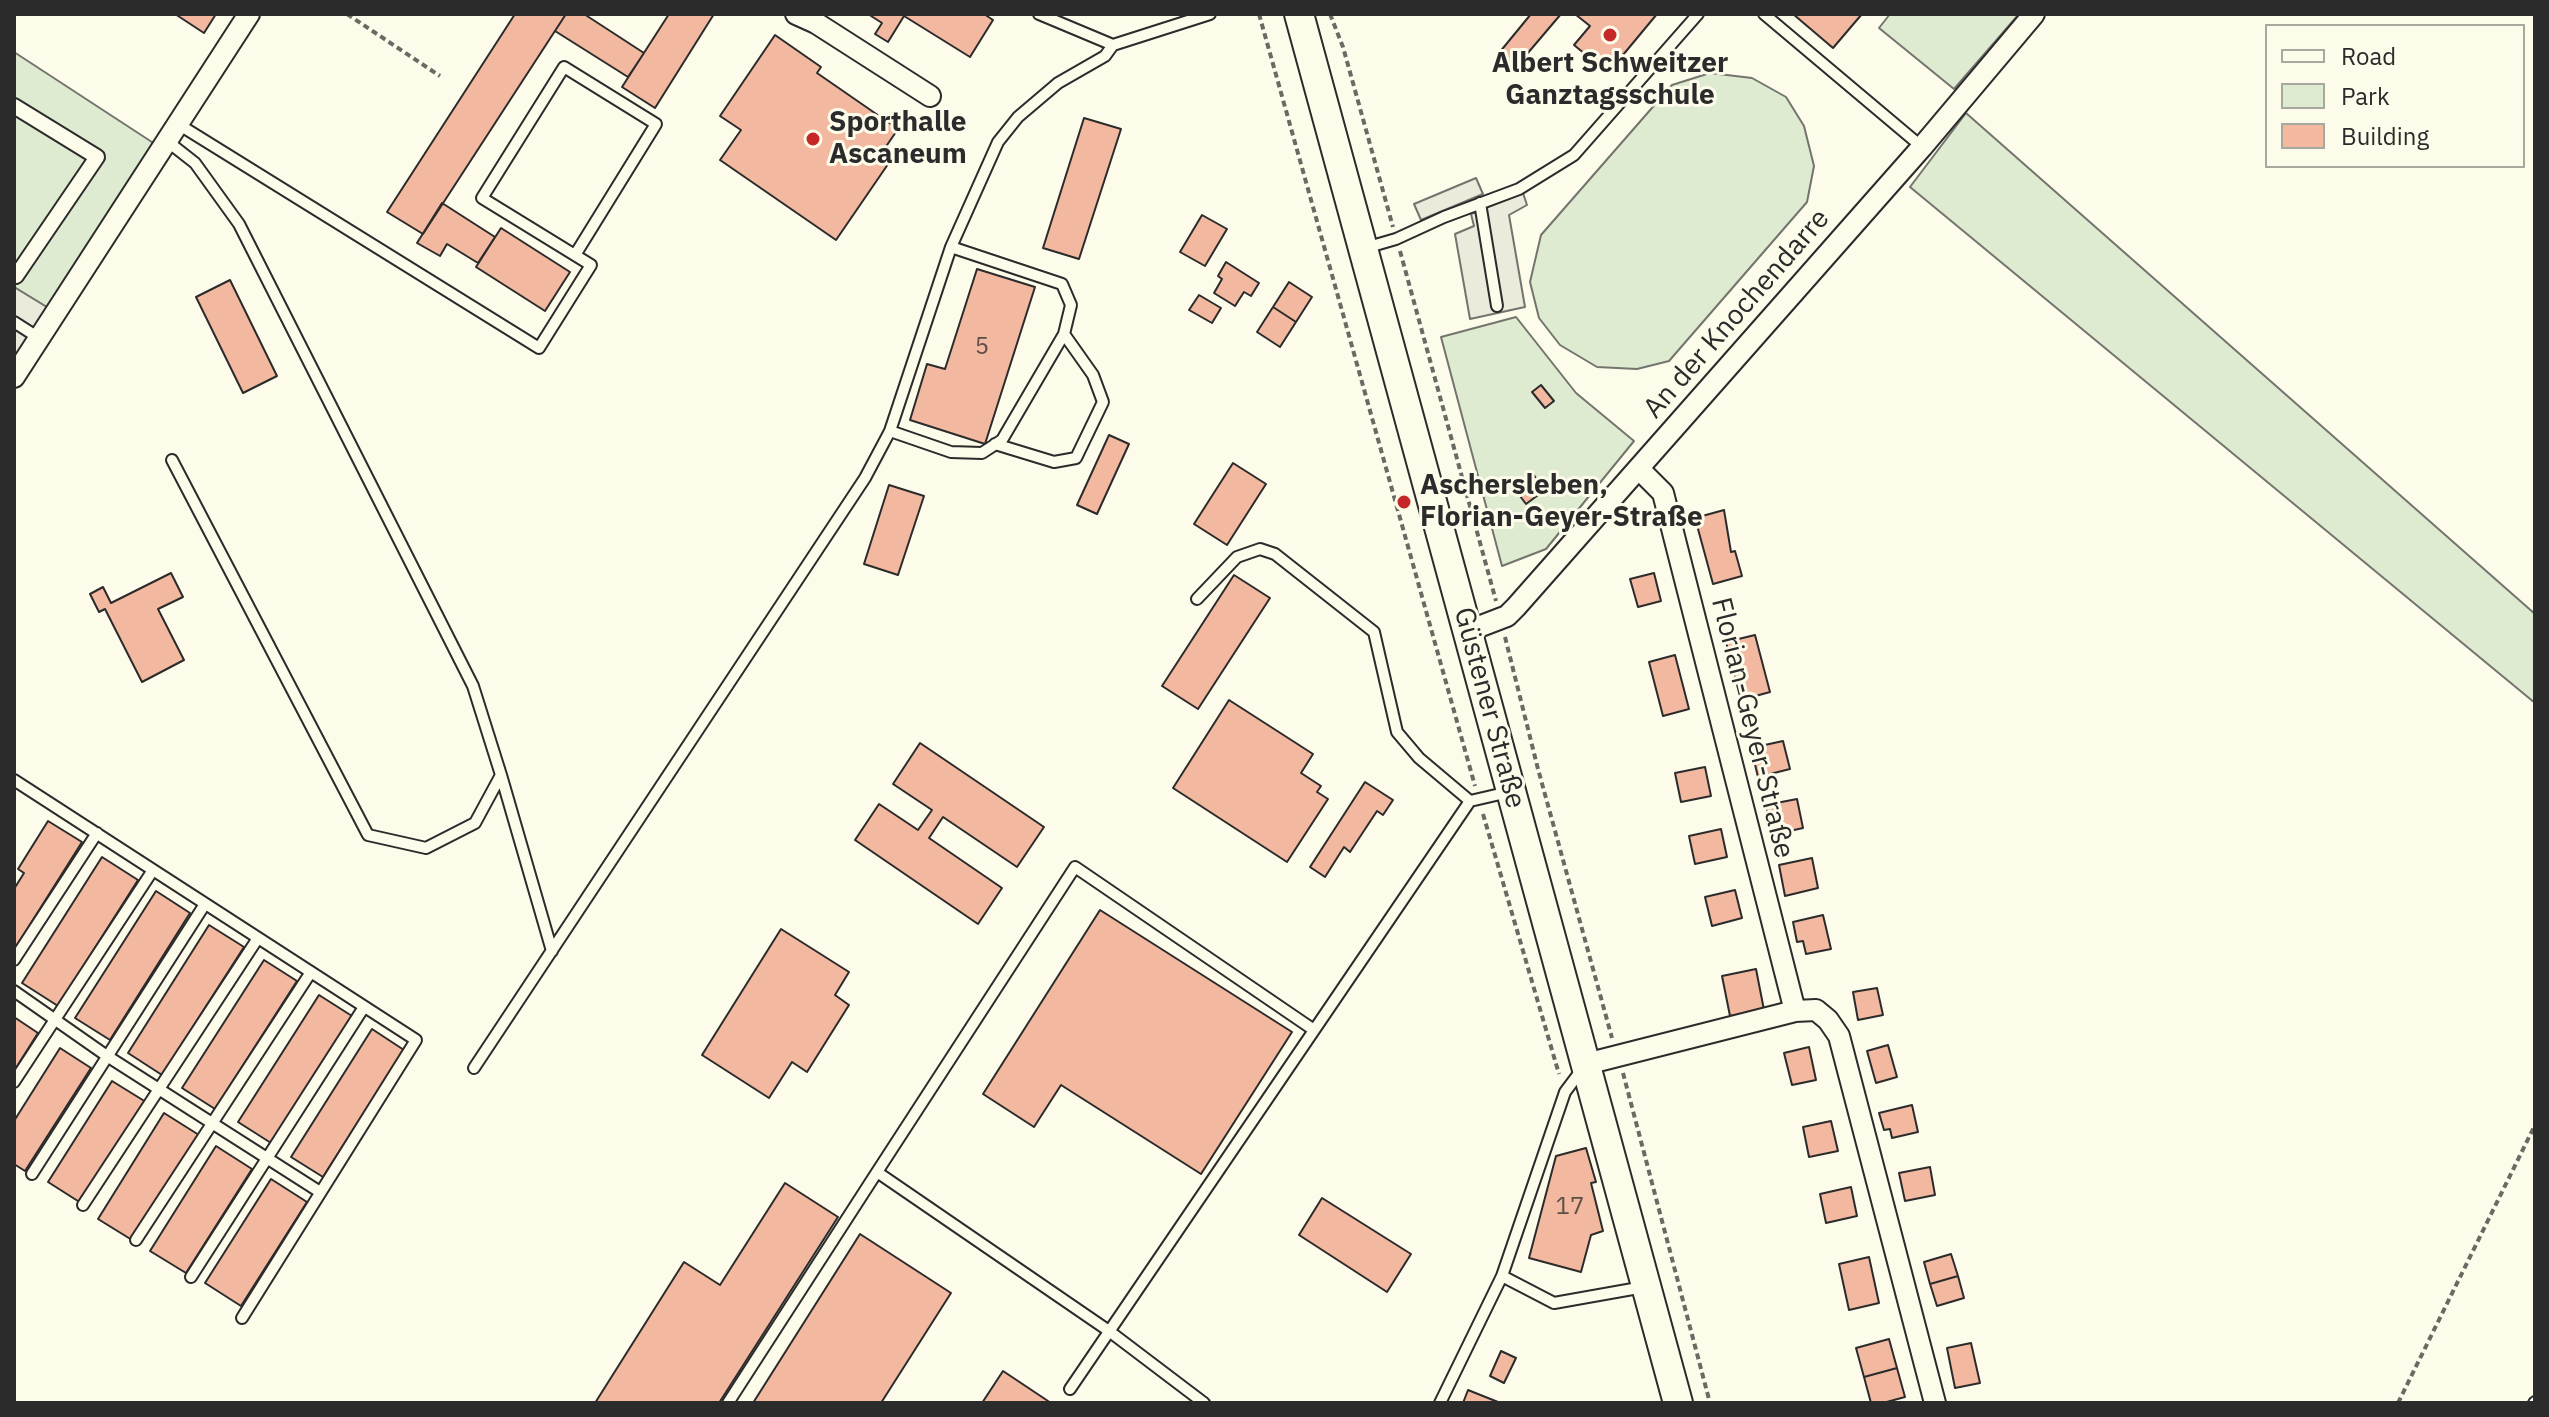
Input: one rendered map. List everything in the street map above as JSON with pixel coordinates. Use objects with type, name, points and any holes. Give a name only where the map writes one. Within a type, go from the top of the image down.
[{"type":"main road","name":"Güstener Straße","points":[[1299,14],[1678,1403]]},
{"type":"street","points":[[14,377],[249,14]]},
{"type":"street","points":[[796,14],[816,23],[930,96]]},
{"type":"street","name":"An der Knochendarre","points":[[1468,631],[1500,619],[1516,607],[1922,147],[2034,14]]},
{"type":"street","points":[[14,106],[97,157],[14,275]]},
{"type":"street","name":"Florian-Geyer-Straße","points":[[1639,469],[1663,493],[1795,1011]]},
{"type":"street","points":[[1586,1064],[1795,1011],[1816,1010],[1828,1020],[1839,1036],[1935,1403]]},
{"type":"lane","points":[[1039,14],[1113,45]]},
{"type":"lane","points":[[474,1068],[865,478],[890,431],[951,247],[998,142],[1018,117],[1058,83],[1105,56],[1113,45],[1210,14]]},
{"type":"lane","points":[[1363,249],[1396,239],[1519,189],[1574,155],[1698,14]]},
{"type":"lane","points":[[1764,14],[1922,147]]},
{"type":"lane","points":[[173,132],[539,348],[591,265],[482,198],[564,67],[656,124],[575,255]]},
{"type":"lane","points":[[173,132],[239,224],[473,686],[552,951]]},
{"type":"lane","points":[[1480,203],[1497,306]]},
{"type":"lane","points":[[890,431],[951,452],[982,453],[1002,440],[1064,334],[1071,305],[1062,284],[951,247]]},
{"type":"lane","points":[[14,322],[39,338]]},
{"type":"lane","points":[[995,444],[1054,462],[1076,458],[1103,402],[1093,375],[1064,334]]},
{"type":"lane","points":[[172,460],[368,835],[426,848],[475,823],[501,775]]},
{"type":"lane","points":[[1197,599],[1237,557],[1260,549],[1275,554],[1374,632],[1397,732],[1419,758],[1474,800]]},
{"type":"lane","points":[[14,780],[416,1040],[242,1318]]},
{"type":"lane","points":[[1070,1389],[1474,800],[1511,791]]},
{"type":"lane","points":[[14,960],[97,833]]},
{"type":"lane","points":[[728,1403],[1075,867],[1314,1030]]},
{"type":"lane","points":[[14,1082],[153,870]]},
{"type":"lane","points":[[32,1174],[205,904]]},
{"type":"lane","points":[[83,1205],[258,938]]},
{"type":"lane","points":[[136,1240],[311,972]]},
{"type":"lane","points":[[14,991],[107,1056],[320,1192]]},
{"type":"lane","points":[[191,1277],[364,1007]]},
{"type":"lane","points":[[1440,1403],[1502,1276],[1565,1092],[1586,1064]]},
{"type":"lane","points":[[877,1172],[1109,1331],[1204,1403]]},
{"type":"lane","points":[[1502,1276],[1554,1303],[1646,1287]]},
{"type":"path","points":[[347,14],[440,76]]},
{"type":"path","points":[[1259,14],[1474,800],[1565,1092]]},
{"type":"path","points":[[1330,14],[1343,47],[1500,619],[1538,769],[1617,1056],[1632,1099],[1710,1403]]},
{"type":"path","points":[[2398,1403],[2535,1125]]},
{"type":"green space","points":[[1890,14],[2019,14],[1954,89],[1879,28]]},
{"type":"green space","points":[[14,52],[158,146],[50,309],[14,287]]},
{"type":"green space","points":[[1710,73],[1752,78],[1786,97],[1804,126],[1814,166],[1807,202],[1669,361],[1637,369],[1597,367],[1560,345],[1539,318],[1530,282],[1541,235],[1672,85]]},
{"type":"green space","points":[[1966,113],[2535,614],[2535,703],[1910,187]]},
{"type":"green space","points":[[1516,317],[1576,393],[1634,441],[1546,549],[1502,566],[1441,337]]},
{"type":"shaded area","points":[[1476,178],[1483,194],[1421,220],[1414,204]]},
{"type":"shaded area","points":[[1523,193],[1527,205],[1509,215],[1525,307],[1470,319],[1455,234],[1474,226],[1471,214]]},
{"type":"shaded area","points":[[14,287],[50,309],[14,359]]},
{"type":"building","points":[[175,14],[216,14],[204,33]]},
{"type":"building","points":[[515,14],[566,14],[423,234],[387,212]]},
{"type":"building","points":[[566,14],[584,14],[644,53],[628,77],[555,31]]},
{"type":"building","points":[[669,14],[714,14],[655,108],[622,87]]},
{"type":"building","points":[[868,14],[984,14],[993,20],[970,57],[904,16],[888,42],[875,34],[882,23]]},
{"type":"building","name":"Albert Schweitzer Ganztagsschule","points":[[1531,14],[1561,14],[1516,67],[1499,53]]},
{"type":"building","name":"Albert Schweitzer Ganztagsschule","points":[[1575,14],[1657,14],[1608,73],[1574,45],[1590,26]]},
{"type":"building","points":[[1793,14],[1862,14],[1833,48]]},
{"type":"building","name":"Sporthalle Ascaneum","points":[[775,35],[821,67],[817,73],[898,129],[885,148],[895,154],[836,240],[720,160],[741,130],[720,116]]},
{"type":"building","points":[[1084,118],[1121,129],[1079,259],[1043,248]]},
{"type":"building","points":[[442,203],[495,237],[478,263],[447,244],[440,256],[417,243]]},
{"type":"building","points":[[1202,215],[1227,229],[1205,266],[1180,252]]},
{"type":"building","points":[[501,228],[570,272],[545,311],[476,267]]},
{"type":"building","points":[[1226,262],[1259,283],[1251,296],[1244,292],[1235,306],[1214,293],[1222,279],[1218,276]]},
{"type":"building","points":[[977,269],[1035,287],[985,444],[910,420],[927,364],[945,369]]},
{"type":"building","points":[[230,280],[277,376],[243,393],[196,297]]},
{"type":"building","points":[[1289,282],[1312,297],[1296,322],[1273,307]]},
{"type":"building","points":[[1199,295],[1221,308],[1212,323],[1189,310]]},
{"type":"building","points":[[1273,307],[1296,322],[1280,347],[1257,332]]},
{"type":"building","points":[[1541,385],[1554,401],[1545,408],[1532,392]]},
{"type":"building","points":[[1109,435],[1129,444],[1097,514],[1077,505]]},
{"type":"building","points":[[1233,463],[1266,484],[1227,545],[1194,524]]},
{"type":"building","points":[[1533,474],[1545,490],[1526,504],[1514,488]]},
{"type":"building","points":[[889,485],[924,496],[898,575],[864,564]]},
{"type":"building","points":[[1724,510],[1731,552],[1735,551],[1742,576],[1713,584],[1695,518]]},
{"type":"building","points":[[171,573],[183,597],[158,609],[184,660],[142,682],[105,609],[99,612],[90,594],[103,587],[111,603]]},
{"type":"building","points":[[1654,573],[1661,601],[1638,607],[1630,579]]},
{"type":"building","points":[[1234,575],[1270,598],[1198,709],[1162,686]]},
{"type":"building","points":[[1755,635],[1770,692],[1741,700],[1726,642]]},
{"type":"building","points":[[1675,655],[1689,709],[1663,716],[1649,662]]},
{"type":"building","points":[[1229,700],[1313,754],[1301,773],[1321,786],[1317,792],[1328,799],[1287,862],[1173,788]]},
{"type":"building","points":[[1783,741],[1790,769],[1758,777],[1751,748]]},
{"type":"building","points":[[920,743],[1044,827],[1017,867],[943,817],[929,838],[1002,888],[978,924],[855,840],[879,804],[918,830],[932,810],[893,784]]},
{"type":"building","points":[[1705,767],[1711,796],[1681,802],[1675,773]]},
{"type":"building","points":[[1365,782],[1393,800],[1383,815],[1377,811],[1350,852],[1344,847],[1325,877],[1310,867]]},
{"type":"building","points":[[1797,799],[1803,828],[1772,835],[1766,805]]},
{"type":"building","points":[[48,821],[82,842],[14,950],[14,889],[24,873],[18,869]]},
{"type":"building","points":[[1721,829],[1727,857],[1695,864],[1689,836]]},
{"type":"building","points":[[102,857],[138,880],[58,1006],[22,983]]},
{"type":"building","points":[[1812,858],[1818,888],[1785,896],[1779,865]]},
{"type":"building","points":[[1735,890],[1742,918],[1712,926],[1705,897]]},
{"type":"building","points":[[156,891],[190,913],[110,1040],[75,1018]]},
{"type":"building","points":[[1100,910],[1292,1032],[1201,1174],[1061,1085],[1034,1127],[983,1094]]},
{"type":"building","points":[[1823,915],[1831,949],[1806,954],[1803,941],[1797,942],[1793,922]]},
{"type":"building","points":[[209,925],[244,947],[162,1075],[128,1053]]},
{"type":"building","points":[[781,929],[849,972],[835,995],[849,1005],[807,1072],[792,1062],[769,1098],[702,1055]]},
{"type":"building","points":[[264,960],[297,981],[215,1109],[182,1088]]},
{"type":"building","points":[[1756,969],[1764,1010],[1730,1016],[1722,976]]},
{"type":"building","points":[[1877,988],[1883,1015],[1858,1020],[1853,992]]},
{"type":"building","points":[[319,995],[352,1016],[271,1143],[238,1122]]},
{"type":"building","points":[[14,1017],[38,1033],[14,1071]]},
{"type":"building","points":[[372,1029],[404,1050],[323,1177],[291,1157]]},
{"type":"building","points":[[1888,1045],[1897,1077],[1876,1083],[1867,1051]]},
{"type":"building","points":[[1809,1047],[1816,1080],[1792,1085],[1784,1053]]},
{"type":"building","points":[[60,1048],[91,1068],[25,1171],[14,1164],[14,1121]]},
{"type":"building","points":[[112,1081],[146,1102],[81,1203],[48,1182]]},
{"type":"building","points":[[1912,1105],[1918,1132],[1892,1138],[1890,1129],[1884,1130],[1879,1113]]},
{"type":"building","points":[[164,1113],[199,1135],[132,1240],[98,1219]]},
{"type":"building","points":[[1831,1121],[1838,1151],[1809,1157],[1803,1127]]},
{"type":"building","points":[[216,1146],[252,1169],[186,1273],[150,1251]]},
{"type":"building","points":[[1586,1148],[1596,1182],[1591,1183],[1603,1231],[1591,1235],[1581,1272],[1529,1258],[1556,1156]]},
{"type":"building","points":[[1930,1167],[1935,1195],[1905,1201],[1899,1173]]},
{"type":"building","points":[[271,1179],[307,1202],[241,1306],[205,1283]]},
{"type":"building","points":[[785,1183],[838,1217],[719,1403],[595,1403],[684,1262],[720,1285]]},
{"type":"building","points":[[1851,1187],[1857,1216],[1826,1223],[1820,1194]]},
{"type":"building","points":[[1322,1198],[1411,1254],[1387,1292],[1299,1235]]},
{"type":"building","points":[[860,1234],[951,1293],[881,1403],[753,1403]]},
{"type":"building","points":[[1951,1254],[1958,1276],[1930,1284],[1924,1262]]},
{"type":"building","points":[[1869,1257],[1879,1303],[1849,1310],[1839,1264]]},
{"type":"building","points":[[1958,1276],[1964,1298],[1937,1306],[1930,1284]]},
{"type":"building","points":[[1889,1339],[1897,1368],[1864,1377],[1856,1348]]},
{"type":"building","points":[[1971,1343],[1980,1383],[1955,1388],[1947,1348]]},
{"type":"building","points":[[1501,1351],[1516,1358],[1504,1383],[1490,1376]]},
{"type":"building","points":[[1897,1368],[1905,1397],[1871,1403],[1864,1377]]},
{"type":"building","points":[[1003,1371],[1051,1403],[982,1403]]},
{"type":"building","points":[[1468,1390],[1498,1402],[1463,1403]]},
{"type":"place","name":"Albert Schweitzer Ganztagsschule","points":[[1610,35]]},
{"type":"place","name":"Sporthalle Ascaneum","points":[[813,139]]},
{"type":"place","name":"Aschersleben, Florian-Geyer-Straße","points":[[1404,502]]}]
